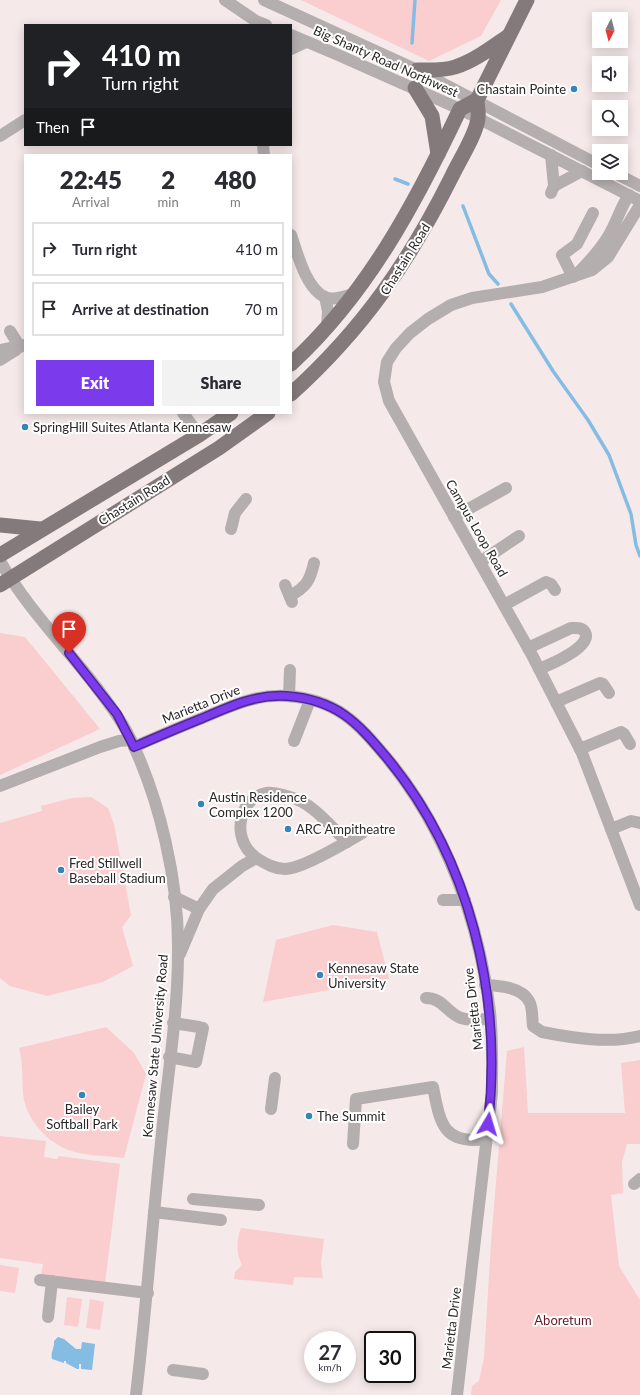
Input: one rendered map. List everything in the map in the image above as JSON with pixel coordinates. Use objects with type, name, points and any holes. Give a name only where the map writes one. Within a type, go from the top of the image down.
[{"type":"main road","name":"Chastain Road","points":[[292,393],[347,339],[395,277],[433,213],[470,139],[478,118],[477,100],[527,0]]},
{"type":"main road","points":[[417,70],[436,70],[456,67],[482,53],[508,36]]},
{"type":"main road","points":[[415,88],[432,116],[438,154]]},
{"type":"main road","points":[[460,109],[477,100]]},
{"type":"main road","name":"Chastain Road","points":[[292,363],[327,328],[356,293],[392,241],[460,109]]},
{"type":"main road","name":"Chastain Road","points":[[0,555],[40,529],[199,435],[230,414]]},
{"type":"main road","name":"Chastain Road","points":[[5,582],[219,448],[267,414]]},
{"type":"main road","points":[[0,526],[40,529]]},
{"type":"street","points":[[225,0],[260,24]]},
{"type":"street","name":"Big Shanty Road Northwest","points":[[264,0],[417,70],[592,161]]},
{"type":"street","name":"Big Shanty Road Northwest","points":[[292,36],[415,88],[460,109],[636,197]]},
{"type":"street","points":[[292,49],[306,42]]},
{"type":"street","points":[[0,136],[24,121]]},
{"type":"street","points":[[551,155],[553,189],[582,171]]},
{"type":"street","points":[[628,180],[640,186]]},
{"type":"street","name":"Campus Loop Road","points":[[575,276],[600,250],[610,233],[621,206],[636,197]]},
{"type":"street","name":"Campus Loop Road","points":[[640,205],[608,257],[592,270],[542,287],[472,298],[451,306],[428,318],[410,332],[396,348],[387,362],[384,382],[389,401],[528,648],[580,749],[611,829],[636,878],[640,905]]},
{"type":"street","points":[[575,276],[562,255],[577,244],[593,213]]},
{"type":"street","points":[[292,238],[307,277],[315,290],[325,297],[343,297],[356,293]]},
{"type":"street","points":[[325,297],[328,311],[327,328]]},
{"type":"street","points":[[10,331],[23,346]]},
{"type":"street","points":[[0,350],[23,346]]},
{"type":"street","points":[[0,360],[23,346]]},
{"type":"street","points":[[184,414],[199,435]]},
{"type":"street","points":[[454,517],[506,488]]},
{"type":"street","points":[[231,529],[235,513],[246,499]]},
{"type":"street","points":[[480,562],[519,536]]},
{"type":"street","name":"Kennesaw State University Road","points":[[0,561],[5,582],[109,704],[133,744],[159,821],[169,861],[174,897],[178,959],[170,1057],[154,1212],[148,1293],[136,1395]]},
{"type":"street","points":[[289,594],[303,588],[311,576],[314,563]]},
{"type":"street","points":[[504,605],[546,582],[551,584],[555,590]]},
{"type":"street","points":[[528,648],[571,628],[578,627],[584,631],[586,637],[585,640],[575,651],[560,661],[539,669]]},
{"type":"street","points":[[288,696],[290,670]]},
{"type":"street","points":[[556,702],[600,683],[603,684],[609,693]]},
{"type":"street","name":"Marietta Drive","points":[[0,786],[100,747],[118,741],[133,744],[248,700],[268,696],[288,696],[310,700],[344,713],[358,725],[394,766],[422,806],[446,854],[465,900],[478,946],[486,984],[490,1018],[492,1093],[457,1395]]},
{"type":"street","points":[[294,741],[310,700]]},
{"type":"street","points":[[580,749],[621,732],[630,744]]},
{"type":"street","points":[[347,842],[308,805],[292,797],[266,793],[250,801],[242,813],[240,830],[246,847],[256,858],[274,868],[286,869],[347,842],[362,833]]},
{"type":"street","points":[[611,829],[631,821],[640,823]]},
{"type":"street","points":[[178,959],[200,909],[213,889],[242,866],[256,858]]},
{"type":"street","points":[[174,897],[200,909]]},
{"type":"street","points":[[443,900],[457,902],[465,900]]},
{"type":"street","points":[[486,984],[506,988],[523,994],[530,1001],[533,1026],[542,1032],[606,1040],[620,1040],[640,1036]]},
{"type":"street","points":[[426,998],[440,1001],[455,1015],[463,1019],[490,1018]]},
{"type":"street","points":[[170,1057],[196,1062],[201,1027],[173,1023]]},
{"type":"street","points":[[271,1109],[275,1078]]},
{"type":"street","points":[[353,1144],[356,1099],[433,1087],[439,1118],[445,1129],[458,1137],[472,1141],[486,1139]]},
{"type":"street","points":[[193,1198],[259,1205]]},
{"type":"street","points":[[154,1212],[221,1220]]},
{"type":"street","points":[[40,1280],[148,1293]]},
{"type":"street","points":[[48,1317],[52,1282]]},
{"type":"street","points":[[172,1370],[203,1374]]},
{"type":"green space","points":[[301,0],[501,0],[481,36],[429,61]]},
{"type":"green space","points":[[0,633],[25,637],[100,729],[0,775]]},
{"type":"green space","name":"Fred Stillwell Baseball Stadium","points":[[91,797],[108,808],[114,824],[131,915],[122,927],[133,966],[103,982],[47,996],[10,986],[0,978],[0,823],[42,811],[41,806],[72,798]]},
{"type":"green space","points":[[333,925],[377,932],[389,979],[263,1002],[276,940]]},
{"type":"green space","name":"Bailey Softball Park","points":[[106,1027],[134,1053],[146,1074],[124,1158],[75,1152],[58,1145],[43,1133],[36,1125],[24,1100],[19,1048]]},
{"type":"green space","name":"Aboretum","points":[[524,1047],[528,1113],[625,1113],[621,1063],[640,1060],[640,1144],[627,1144],[622,1162],[623,1193],[611,1195],[619,1266],[640,1300],[640,1395],[471,1395],[472,1386],[479,1381],[484,1358],[491,1242],[507,1051]]},
{"type":"green space","points":[[0,1136],[46,1141],[44,1157],[57,1159],[59,1156],[120,1164],[105,1283],[41,1275],[43,1264],[0,1258]]},
{"type":"green space","points":[[241,1228],[324,1239],[321,1263],[323,1278],[294,1277],[293,1285],[234,1279],[235,1272],[242,1265],[237,1247]]},
{"type":"green space","points":[[0,1265],[19,1268],[15,1293],[0,1291]]},
{"type":"green space","points":[[67,1297],[82,1299],[78,1327],[64,1325]]},
{"type":"green space","points":[[90,1299],[104,1302],[100,1330],[86,1328]]},
{"type":"water","points":[[58,1337],[64,1339],[76,1349],[81,1349],[82,1342],[95,1344],[92,1370],[81,1369],[81,1364],[79,1364],[79,1369],[77,1369],[66,1363],[66,1361],[64,1361],[64,1363],[52,1359],[54,1341]]},
{"type":"waterway","points":[[412,43],[415,0]]},
{"type":"waterway","points":[[395,179],[408,184]]},
{"type":"waterway","points":[[463,206],[489,274],[498,284]]},
{"type":"waterway","points":[[511,304],[553,371],[588,420],[609,455],[631,514],[636,545],[640,556]]},
{"type":"place","name":"Chastain Pointe","points":[[574,89]]},
{"type":"place","name":"SpringHill Suites Atlanta Kennesaw","points":[[25,427]]},
{"type":"place","name":"Austin Residence Complex 1200","points":[[201,804]]},
{"type":"place","name":"ARC Ampitheatre","points":[[288,829]]},
{"type":"place","name":"Fred Stillwell Baseball Stadium","points":[[61,870]]},
{"type":"place","name":"Kennesaw State University","points":[[320,975]]},
{"type":"place","name":"Bailey Softball Park","points":[[82,1095]]},
{"type":"place","name":"The Summit","points":[[309,1116]]},
{"type":"route","points":[[69,653],[117,714],[134,747],[228,707],[248,700],[268,696],[303,698],[325,704],[344,713],[358,725],[377,746],[394,766],[422,806],[446,854],[469,911],[478,946],[490,1012],[492,1093],[488,1124]]}]
